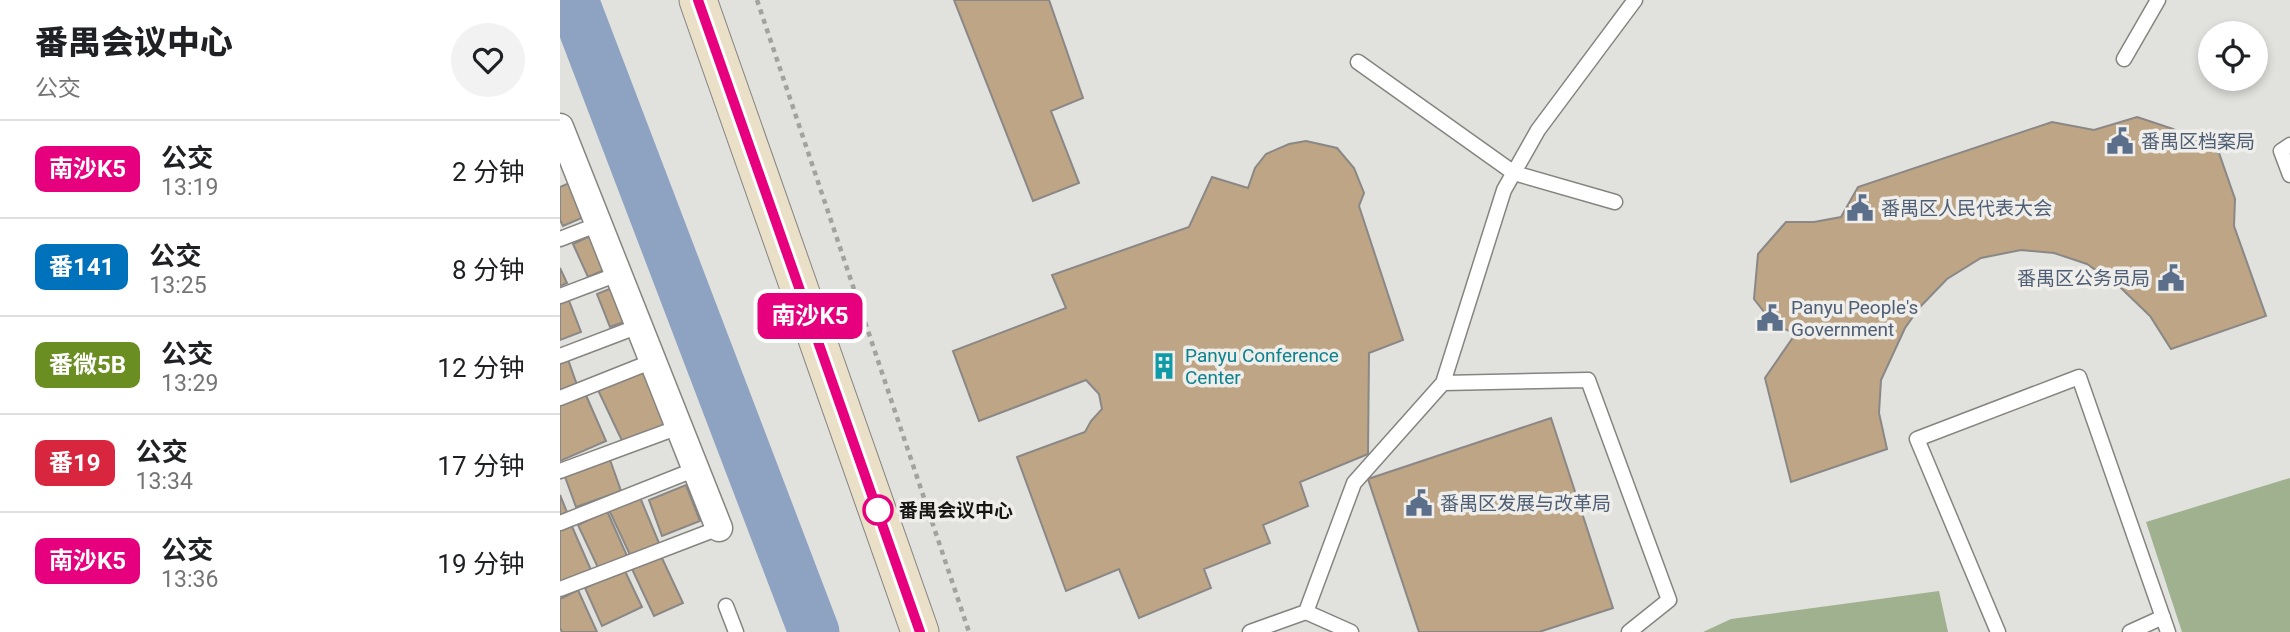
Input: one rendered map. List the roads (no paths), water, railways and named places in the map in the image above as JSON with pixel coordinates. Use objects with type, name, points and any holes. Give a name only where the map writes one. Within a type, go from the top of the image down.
[{"type":"street","points":[[698,0],[920,632]]},
{"type":"street","points":[[560,127],[567,167],[598,224],[719,528]]},
{"type":"lane","points":[[1306,612],[1354,483],[1443,383],[1504,190],[1538,130],[1635,0]]},
{"type":"lane","points":[[2124,59],[2158,0]]},
{"type":"lane","points":[[1359,62],[1514,173],[1615,202]]},
{"type":"lane","points":[[2290,145],[2281,150],[2290,175]]},
{"type":"lane","points":[[560,239],[598,224]]},
{"type":"lane","points":[[560,296],[618,274]]},
{"type":"lane","points":[[560,356],[639,326]]},
{"type":"lane","points":[[560,398],[653,361]]},
{"type":"lane","points":[[1998,632],[1917,439],[2079,377],[2168,632]]},
{"type":"lane","points":[[1443,383],[1588,380],[1668,600],[1629,632]]},
{"type":"lane","points":[[560,471],[679,427]]},
{"type":"lane","points":[[560,523],[696,470]]},
{"type":"lane","points":[[560,589],[719,528]]},
{"type":"lane","points":[[726,606],[736,632]]},
{"type":"lane","points":[[1250,632],[1306,612],[1351,632]]},
{"type":"lane","points":[[2130,632],[2163,617]]},
{"type":"waterway","points":[[573,0],[814,632]]},
{"type":"place","name":"番禺区档案局","points":[[2120,141]]},
{"type":"place","name":"番禺区人民代表大会","points":[[1860,208]]},
{"type":"place","name":"番禺区公务员局","points":[[2171,278]]},
{"type":"place","name":"Panyu People's Government","points":[[1770,318]]},
{"type":"place","name":"Panyu Conference Center","points":[[1164,366]]},
{"type":"place","name":"番禺区发展与改革局","points":[[1419,503]]},
{"type":"place","name":"番禺会议中心","points":[[878,510]]}]
